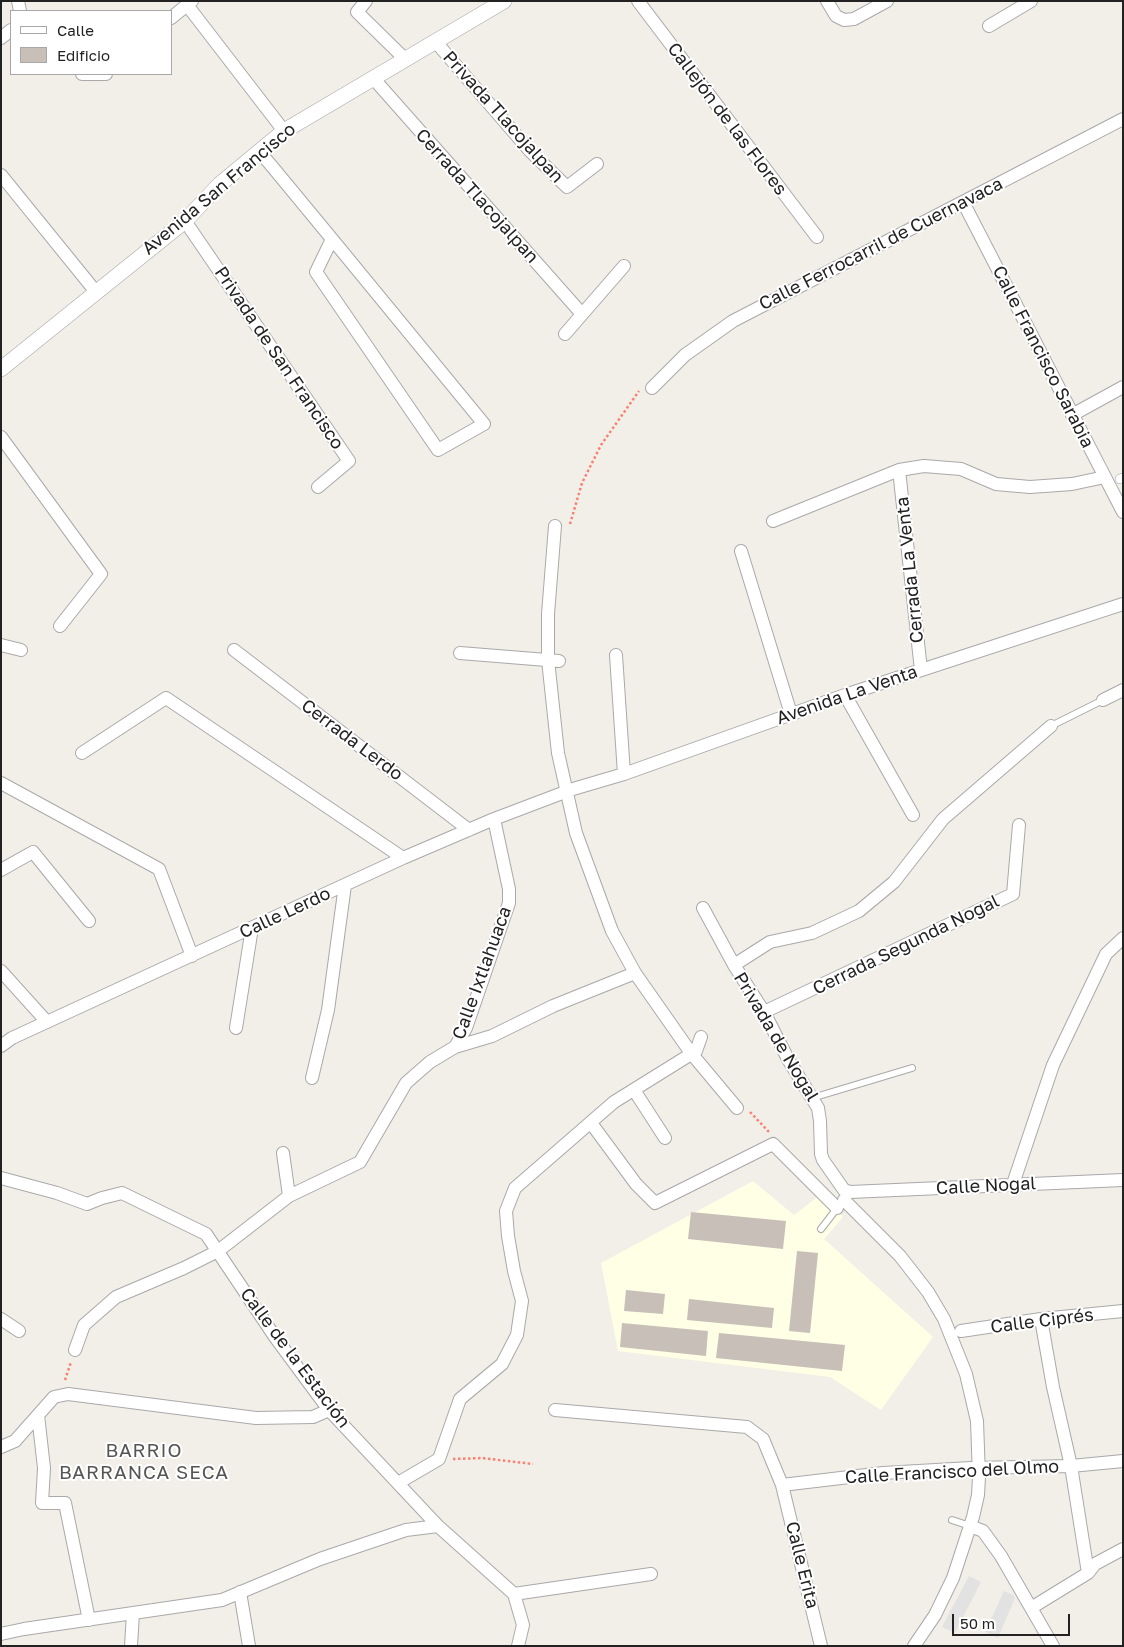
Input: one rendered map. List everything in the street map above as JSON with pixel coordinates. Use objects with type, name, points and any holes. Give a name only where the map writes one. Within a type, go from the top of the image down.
[{"type":"street","points":[[366,1],[357,12],[405,59]]},
{"type":"street","name":"Avenida San Francisco","points":[[1,369],[185,221],[220,184],[284,131],[504,1]]},
{"type":"street","name":"Callejón de las Flores","points":[[638,1],[817,237]]},
{"type":"street","points":[[827,1],[836,16],[844,20],[854,19],[887,1]]},
{"type":"street","points":[[989,26],[1031,1]]},
{"type":"street","points":[[172,17],[189,3],[284,131]]},
{"type":"street","name":"Privada Tlacojalpan","points":[[434,42],[530,151],[567,187],[597,164]]},
{"type":"street","name":"Cerrada Tlacojalpan","points":[[373,78],[582,314]]},
{"type":"street","name":"Calle Ferrocarril de Cuernavaca","points":[[648,386],[733,321],[1123,119]]},
{"type":"street","points":[[259,151],[396,316],[484,424],[438,450],[316,272],[332,239]]},
{"type":"street","points":[[1,175],[96,292]]},
{"type":"street","name":"Calle Francisco Sarabia","points":[[963,202],[1123,512]]},
{"type":"street","name":"Privada de San Francisco","points":[[185,221],[349,461],[318,486]]},
{"type":"street","points":[[565,334],[624,266]]},
{"type":"street","points":[[1072,415],[1123,387]]},
{"type":"street","points":[[1,437],[101,574],[60,626]]},
{"type":"street","points":[[772,521],[899,470],[924,466],[961,470],[996,484],[1030,487],[1072,484],[1105,477]]},
{"type":"street","name":"Cerrada La Venta","points":[[899,470],[921,670]]},
{"type":"street","points":[[555,526],[548,614],[554,660],[558,753],[569,791],[576,833],[612,931],[635,973],[691,1053],[737,1108]]},
{"type":"street","points":[[740,551],[791,714]]},
{"type":"street","name":"Avenida La Venta","points":[[569,791],[624,774],[845,695],[1123,604]]},
{"type":"street","points":[[1,646],[21,650]]},
{"type":"street","name":"Cerrada Lerdo","points":[[234,650],[470,830]]},
{"type":"street","points":[[460,653],[554,660]]},
{"type":"street","points":[[616,655],[624,774]]},
{"type":"street","points":[[1103,700],[1123,690]]},
{"type":"street","points":[[845,695],[914,815]]},
{"type":"street","points":[[82,753],[166,698],[403,858]]},
{"type":"street","points":[[734,965],[770,942],[812,933],[859,911],[894,882],[943,820],[1051,726]]},
{"type":"street","points":[[1,783],[159,869],[192,956]]},
{"type":"street","name":"Calle Lerdo","points":[[1,1046],[12,1038],[403,858],[494,819],[569,791]]},
{"type":"street","name":"Calle Ixtlahuaca","points":[[76,1350],[84,1325],[116,1297],[218,1251],[289,1196],[360,1162],[406,1083],[430,1062],[455,1048],[466,1028],[509,903],[509,889],[494,819]]},
{"type":"street","name":"Cerrada Segunda Nogal","points":[[764,1012],[1013,894],[1019,825]]},
{"type":"street","points":[[1,870],[33,852],[89,921]]},
{"type":"street","points":[[312,1078],[328,1010],[344,885]]},
{"type":"street","name":"Privada de Nogal","points":[[703,908],[734,965],[764,1012],[788,1059],[820,1114],[821,1154],[844,1190],[844,1200]]},
{"type":"street","points":[[236,1028],[252,928]]},
{"type":"street","points":[[1013,1184],[1053,1065],[1106,954],[1123,938]]},
{"type":"street","points":[[1,971],[47,1022]]},
{"type":"street","points":[[455,1048],[492,1036],[553,1006],[635,973]]},
{"type":"street","points":[[398,1483],[439,1459],[460,1399],[502,1364],[517,1334],[522,1301],[511,1253],[506,1211],[515,1188],[614,1102],[696,1051],[701,1037]]},
{"type":"street","points":[[634,1090],[665,1138]]},
{"type":"street","points":[[591,1123],[636,1184],[656,1203],[773,1144],[844,1200],[910,1267],[928,1292],[944,1319],[966,1374],[973,1399],[977,1421],[978,1495],[953,1578],[927,1629],[914,1646]]},
{"type":"street","points":[[282,1153],[289,1196]]},
{"type":"street","name":"Calle de la Estación","points":[[1,1178],[57,1193],[87,1204],[122,1193],[206,1234],[275,1337],[329,1410],[438,1526],[514,1594]]},
{"type":"street","name":"Calle Nogal","points":[[844,1200],[1013,1184],[1123,1180]]},
{"type":"street","name":"Calle Ciprés","points":[[961,1331],[1123,1311]]},
{"type":"street","points":[[1,1318],[19,1331]]},
{"type":"street","points":[[1041,1320],[1053,1387],[1071,1466],[1088,1573]]},
{"type":"street","points":[[1,1447],[15,1441],[57,1397],[68,1394],[256,1418],[313,1417],[329,1410]]},
{"type":"street","name":"Calle Erita","points":[[555,1410],[747,1427],[763,1439],[782,1485],[821,1646]]},
{"type":"street","points":[[38,1415],[44,1468],[42,1503],[65,1503],[89,1620]]},
{"type":"street","name":"Calle Francisco del Olmo","points":[[782,1485],[884,1473],[1071,1466],[1123,1462]]},
{"type":"street","points":[[1,1634],[222,1600],[320,1559],[406,1530],[438,1526]]},
{"type":"street","points":[[970,1526],[983,1531],[996,1549],[1053,1646]]},
{"type":"street","points":[[1031,1608],[1088,1573],[1095,1564],[1123,1549]]},
{"type":"street","points":[[518,1646],[523,1625],[514,1594],[651,1574]]},
{"type":"street","points":[[240,1592],[249,1646]]},
{"type":"street","points":[[131,1646],[133,1613]]},
{"type":"lane","points":[[1051,726],[1103,700]]},
{"type":"lane","points":[[812,1098],[912,1068]]},
{"type":"lane","points":[[821,1228],[844,1200]]},
{"type":"lane","points":[[952,1520],[970,1526]]},
{"type":"path","points":[[569,527],[582,484],[601,445],[628,405],[648,386]]},
{"type":"path","points":[[750,1112],[770,1134]]},
{"type":"path","points":[[57,1397],[76,1350]]},
{"type":"path","points":[[439,1459],[482,1458],[533,1464]]},
{"type":"shaded area","points":[[753,1181],[794,1215],[820,1195],[843,1217],[824,1239],[933,1337],[881,1410],[830,1377],[618,1351],[601,1263]]},
{"type":"shaded area","points":[[969,1576],[981,1582],[955,1633],[942,1627]]},
{"type":"shaded area","points":[[1004,1591],[1015,1598],[998,1638],[985,1632]]},
{"type":"building","points":[[691,1212],[786,1221],[783,1249],[688,1239]]},
{"type":"building","points":[[797,1251],[818,1253],[810,1333],[789,1331]]},
{"type":"building","points":[[626,1290],[665,1294],[663,1314],[624,1311]]},
{"type":"building","points":[[689,1299],[774,1308],[772,1328],[687,1320]]},
{"type":"building","points":[[622,1323],[708,1331],[706,1356],[620,1347]]},
{"type":"building","points":[[719,1333],[845,1345],[842,1371],[716,1358]]},
{"type":"district","name":"BARRIO BARRANCA SECA","points":[[144,1462]]}]
